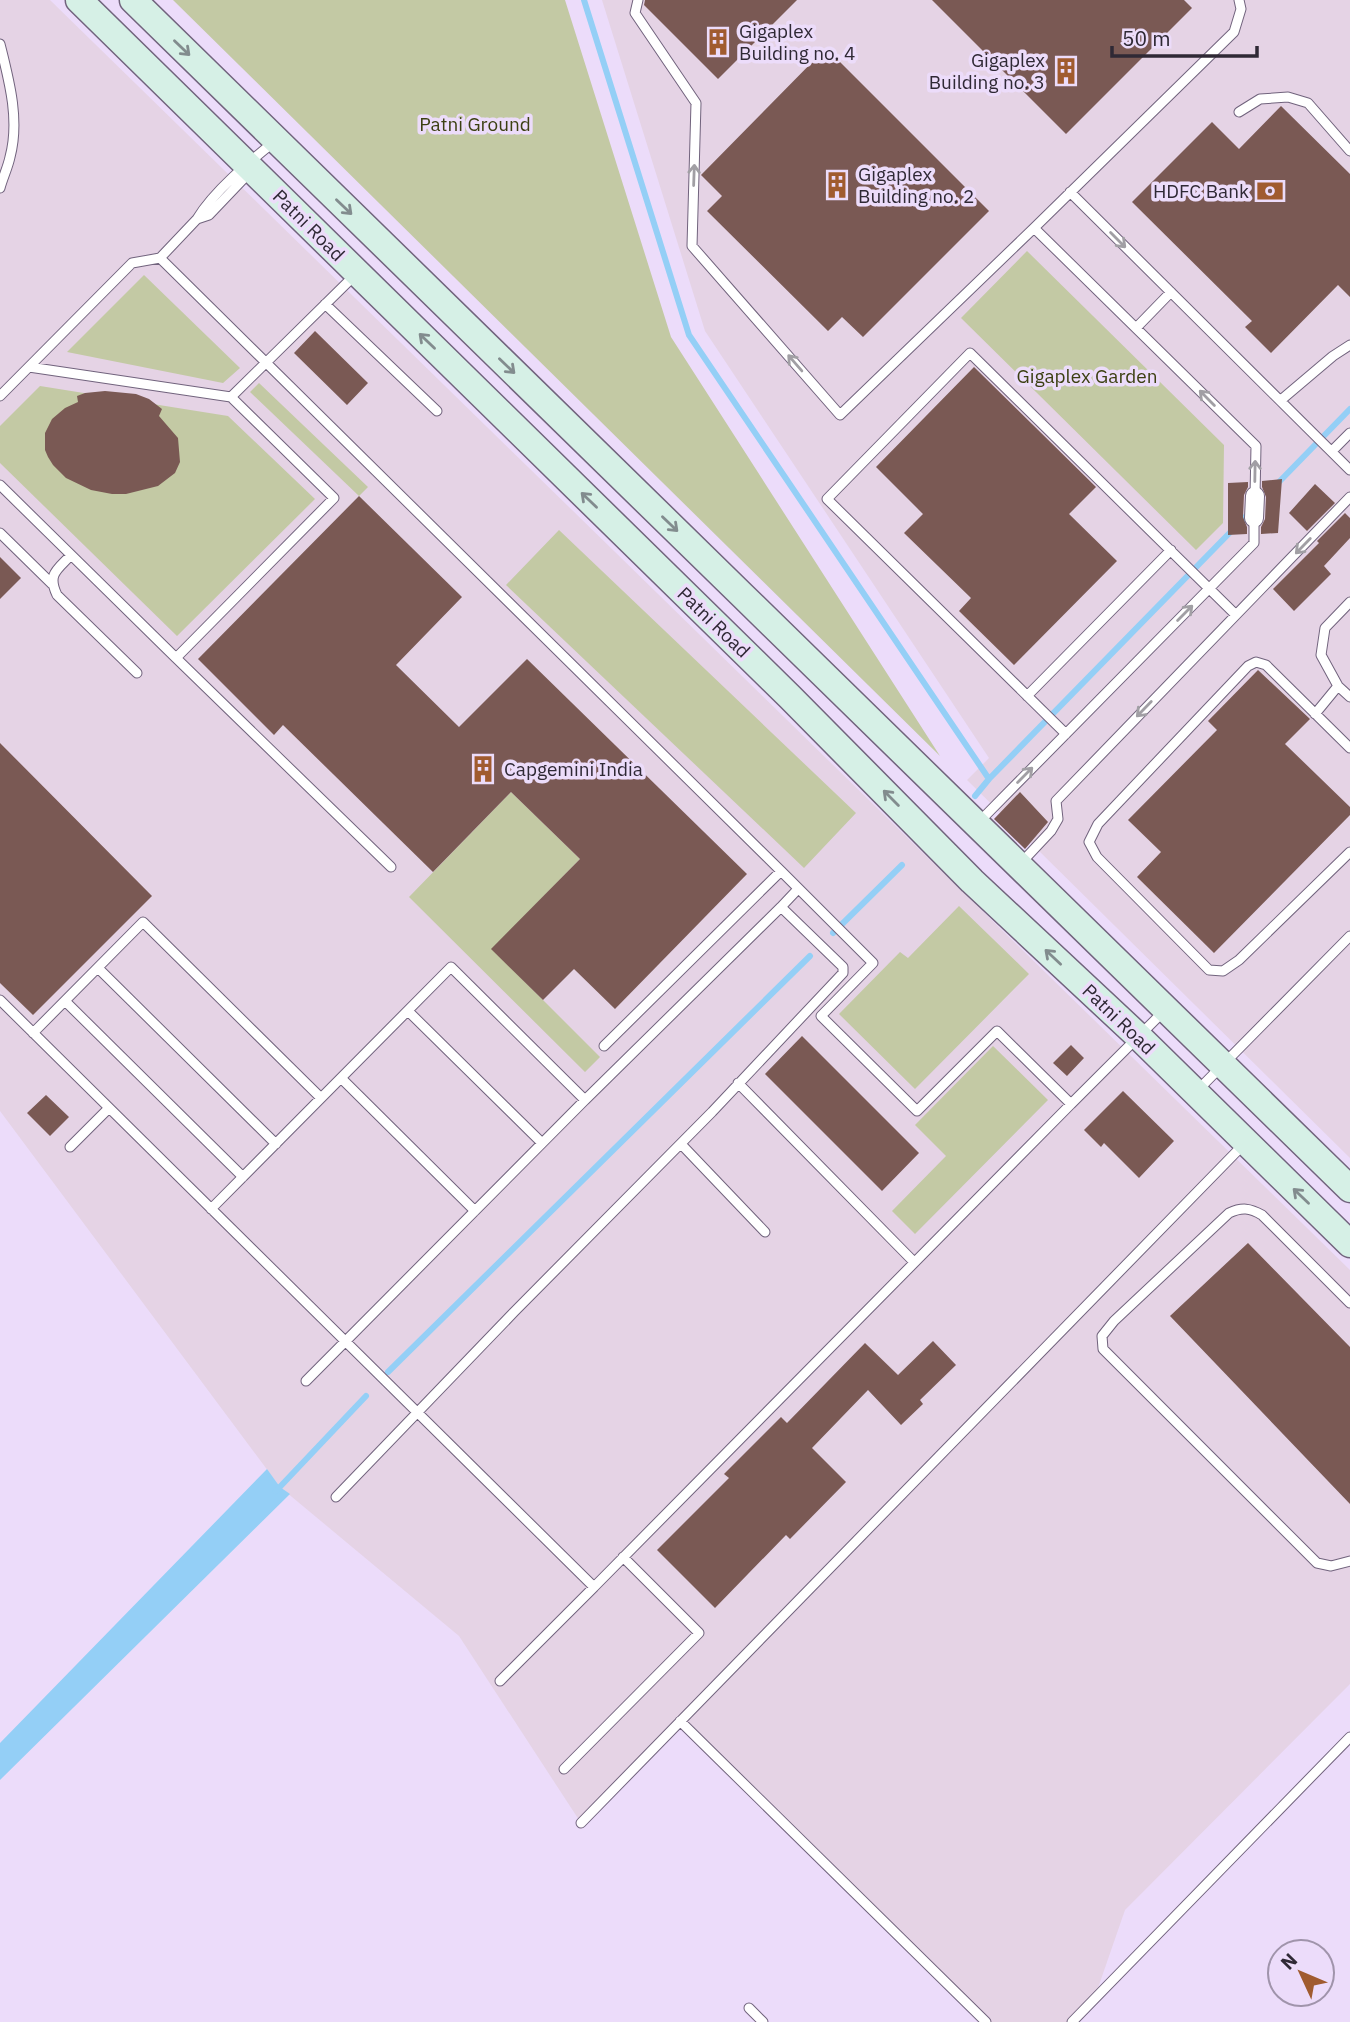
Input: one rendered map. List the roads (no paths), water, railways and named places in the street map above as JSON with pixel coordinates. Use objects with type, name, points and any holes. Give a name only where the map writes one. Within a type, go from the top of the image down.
[{"type":"main road","name":"Patni Road","points":[[79,0],[790,697],[972,881],[1139,1037],[1350,1244]]},
{"type":"main road","name":"Patni Road","points":[[133,0],[1350,1189]]},
{"type":"street","points":[[1254,518],[1255,496]]},
{"type":"lane","points":[[638,0],[635,13],[696,103],[692,246],[840,415],[1234,32],[1241,9],[1239,0]]},
{"type":"lane","points":[[0,44],[9,78],[15,120],[11,155],[0,188]]},
{"type":"lane","points":[[1239,112],[1259,99],[1288,97],[1308,103],[1350,151]]},
{"type":"lane","points":[[0,396],[132,263],[160,258],[203,209],[276,140]]},
{"type":"lane","points":[[1070,192],[1350,470]]},
{"type":"lane","points":[[1034,228],[1256,446],[1255,496]]},
{"type":"lane","points":[[160,258],[873,963],[821,1016],[917,1111],[996,1031],[1071,1104]]},
{"type":"lane","points":[[231,397],[357,273]]},
{"type":"lane","points":[[1136,328],[1171,292]]},
{"type":"lane","points":[[325,304],[438,411]]},
{"type":"lane","points":[[1281,400],[1332,356],[1350,345]]},
{"type":"lane","points":[[1066,734],[827,499],[970,353],[1236,615]]},
{"type":"lane","points":[[29,367],[231,397],[334,498],[176,658]]},
{"type":"lane","points":[[1332,451],[1350,433]]},
{"type":"lane","points":[[0,485],[391,867]]},
{"type":"lane","points":[[1019,865],[1051,831],[1058,819],[1056,801],[1350,497]]},
{"type":"lane","points":[[978,823],[1254,543],[1254,518]]},
{"type":"lane","points":[[0,533],[52,584],[57,595],[137,673]]},
{"type":"lane","points":[[1027,696],[1171,550]]},
{"type":"lane","points":[[52,584],[52,575],[71,555]]},
{"type":"lane","points":[[1350,602],[1325,628],[1321,656],[1338,686],[1350,697]]},
{"type":"lane","points":[[1350,748],[1266,664],[1256,662],[1248,666],[1098,824],[1089,842],[1097,858],[1209,970],[1223,971],[1239,960],[1350,852]]},
{"type":"lane","points":[[1315,713],[1338,686]]},
{"type":"lane","points":[[604,1046],[781,871]]},
{"type":"lane","points":[[306,1381],[781,907],[802,893]]},
{"type":"lane","points":[[336,1497],[681,1144],[842,973],[843,967],[836,958],[781,907]]},
{"type":"lane","points":[[33,1033],[143,922],[321,1098]]},
{"type":"lane","points":[[1196,1093],[1350,936]]},
{"type":"lane","points":[[211,1209],[451,967],[585,1100]]},
{"type":"lane","points":[[98,968],[276,1144]]},
{"type":"lane","points":[[0,1000],[594,1587]]},
{"type":"lane","points":[[65,1001],[243,1177]]},
{"type":"lane","points":[[500,1681],[1167,1009]]},
{"type":"lane","points":[[408,1011],[542,1143]]},
{"type":"lane","points":[[341,1078],[475,1211]]},
{"type":"lane","points":[[738,1083],[915,1262]]},
{"type":"lane","points":[[70,1147],[109,1108]]},
{"type":"lane","points":[[581,1823],[1246,1142]]},
{"type":"lane","points":[[681,1144],[765,1233]]},
{"type":"lane","points":[[1350,1303],[1262,1215],[1252,1209],[1239,1208],[1229,1213],[1114,1321],[1102,1336],[1103,1349],[1317,1563],[1331,1566],[1350,1561]]},
{"type":"lane","points":[[564,1769],[699,1633],[623,1557]]},
{"type":"lane","points":[[681,1721],[986,2022]]},
{"type":"lane","points":[[1072,2022],[1350,1737]]},
{"type":"lane","points":[[749,2008],[763,2022]]},
{"type":"water","points":[[267,1469],[280,1487],[290,1494],[0,1780],[0,1743]]},
{"type":"waterway","points":[[584,0],[689,335],[989,779]]},
{"type":"waterway","points":[[1278,483],[1350,409]]},
{"type":"waterway","points":[[975,796],[1251,511]]},
{"type":"waterway","points":[[833,933],[902,865]]},
{"type":"waterway","points":[[388,1372],[810,956]]},
{"type":"waterway","points":[[276,1491],[366,1396]]},
{"type":"place","name":"Gigaplex Building no. 4","points":[[718,42]]},
{"type":"place","name":"Gigaplex Building no. 3","points":[[1066,71]]},
{"type":"place","name":"Gigaplex Building no. 2","points":[[837,185]]},
{"type":"place","name":"HDFC Bank","points":[[1270,191]]},
{"type":"place","name":"Capgemini India","points":[[483,769]]},
{"type":"park label","name":"Patni Ground","points":[[475,124]]},
{"type":"park label","name":"Gigaplex Garden","points":[[1087,376]]}]
